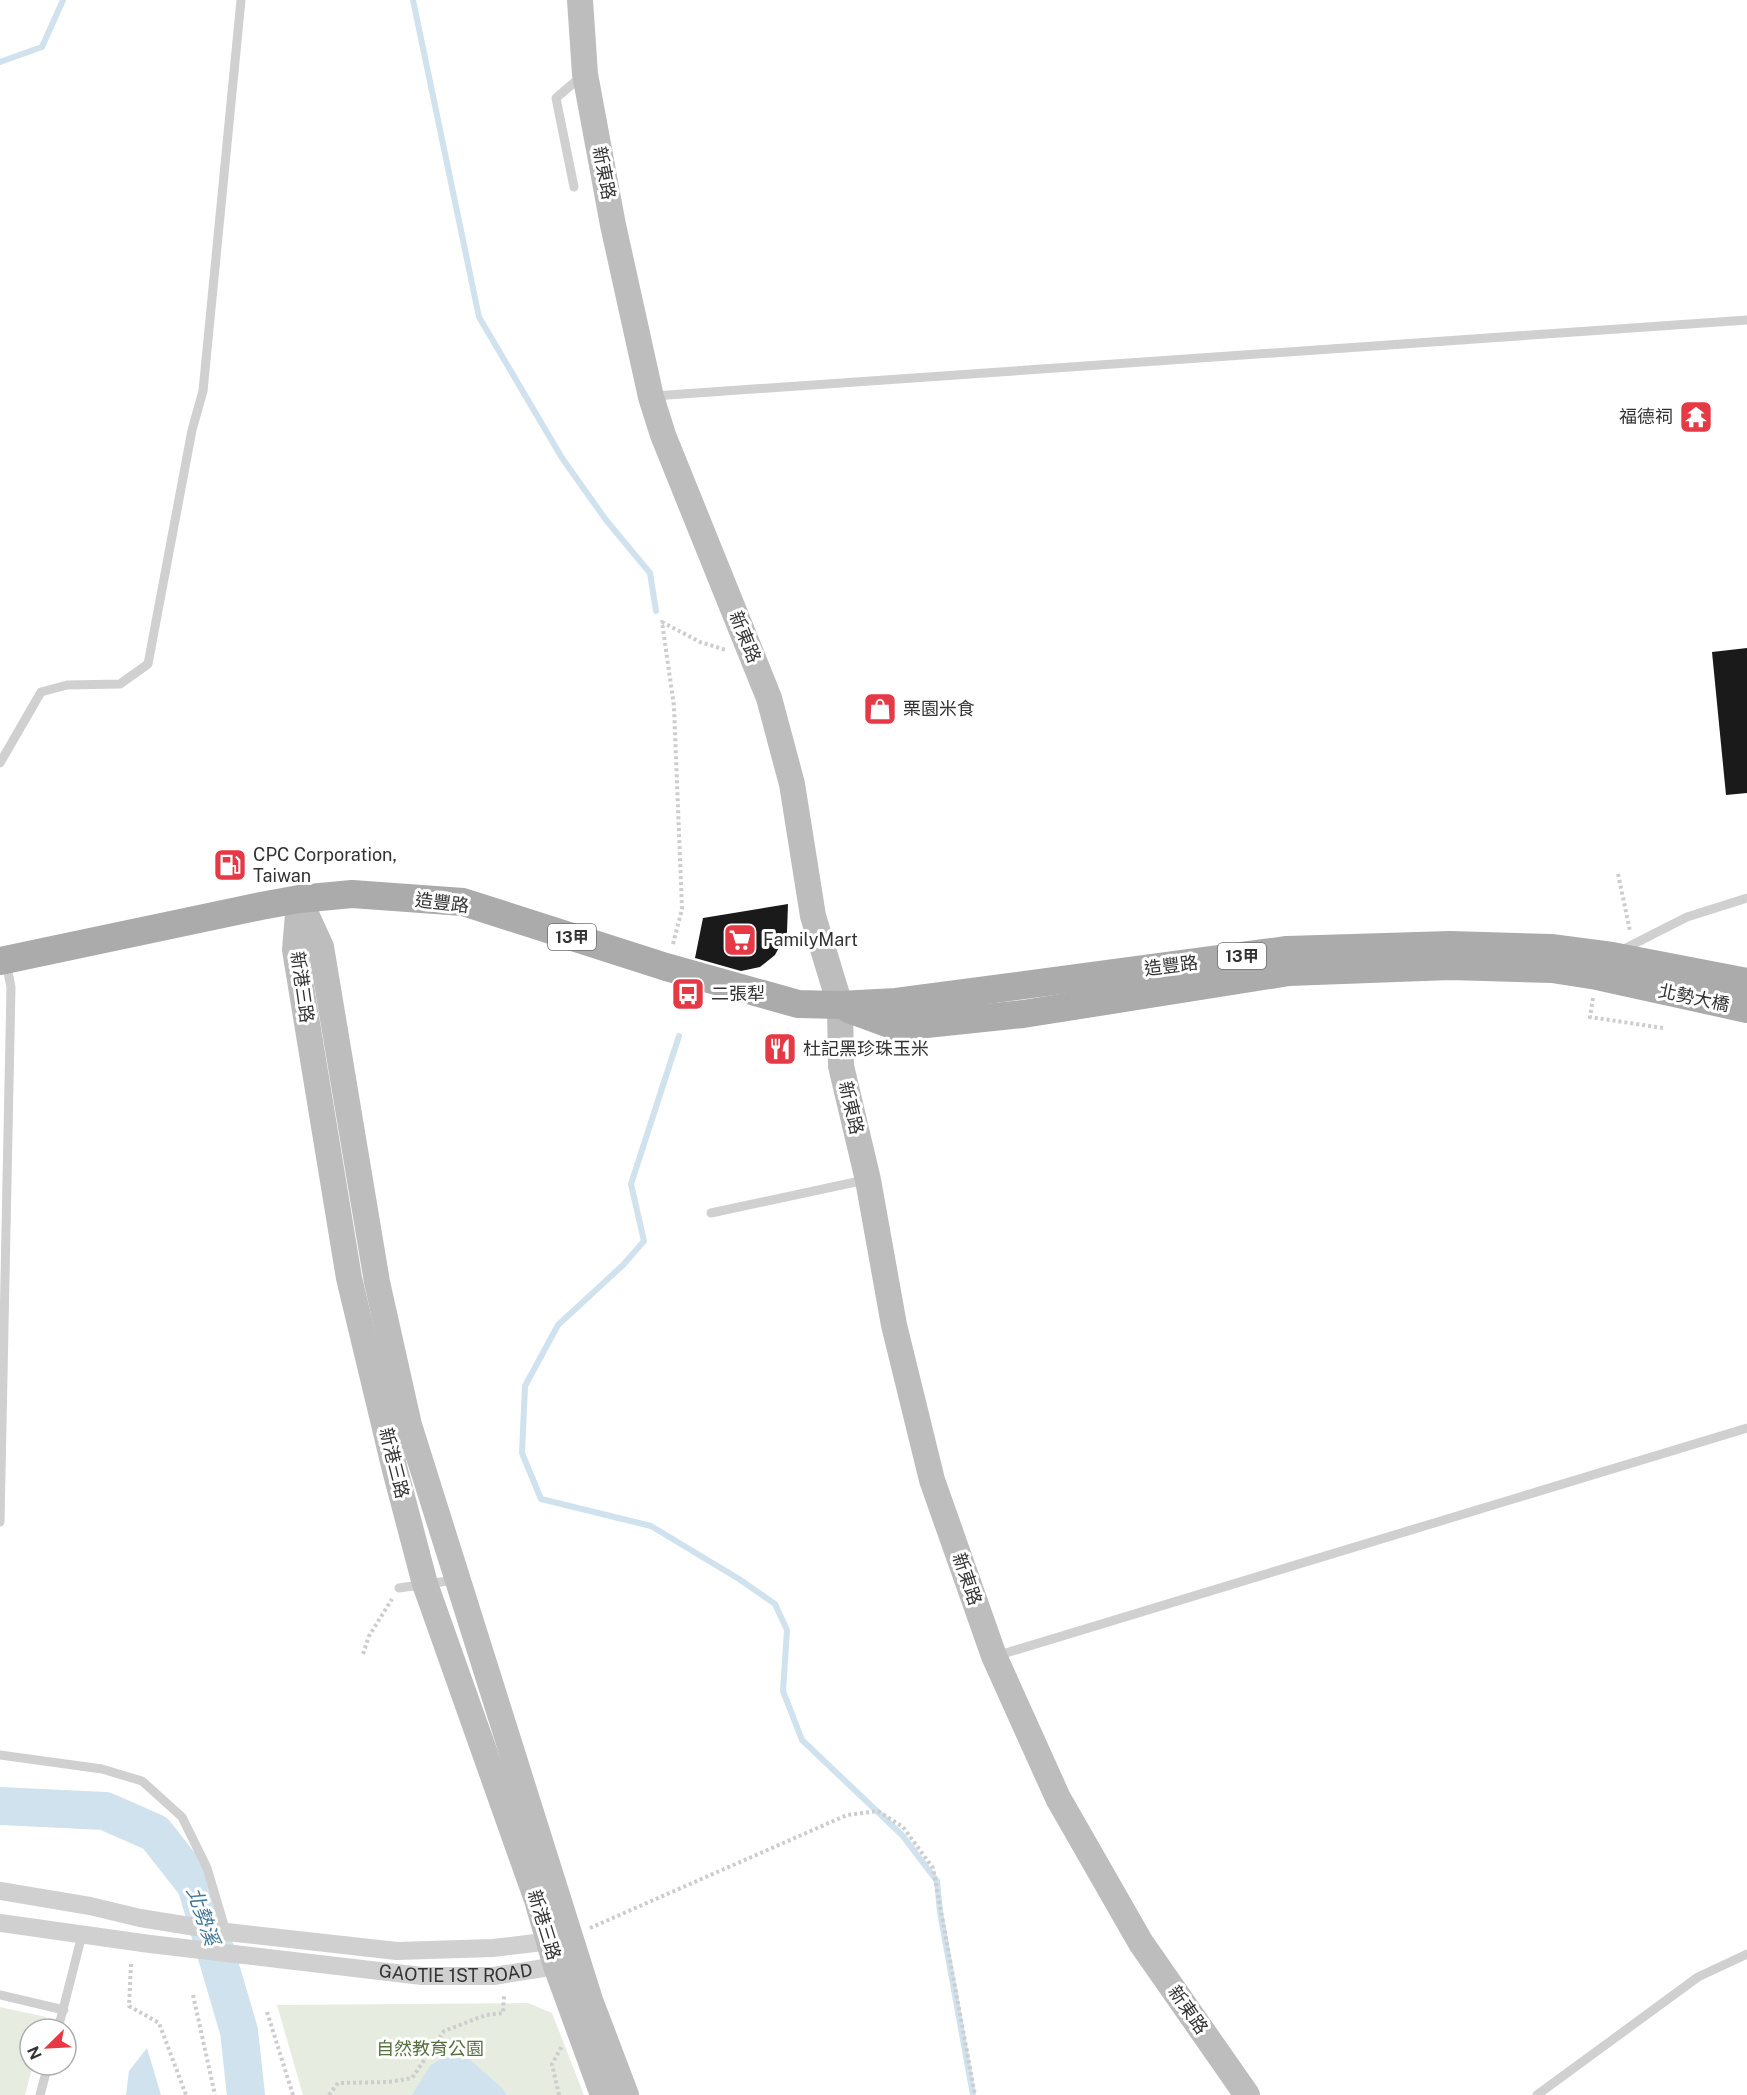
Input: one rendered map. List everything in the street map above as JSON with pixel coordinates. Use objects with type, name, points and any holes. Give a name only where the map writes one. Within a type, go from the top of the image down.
[{"type":"main road","name":"造豐路","points":[[3,960],[299,899],[352,894],[462,902],[666,968],[798,1004],[840,1005],[898,1027],[1023,1014],[1289,972],[1450,966],[1552,969],[1620,965]]},
{"type":"main road","name":"北勢大橋","points":[[1620,965],[1747,982]]},
{"type":"main road","name":"北勢大橋","points":[[1620,965],[1747,1009]]},
{"type":"street","name":"新東路","points":[[580,0],[585,74],[614,225],[651,397],[663,435],[769,698],[792,784],[813,916],[840,1005],[841,1066],[868,1180],[894,1325],[932,1480],[994,1656],[1058,1798],[1135,1933],[1247,2095]]},
{"type":"street","name":"新港三路","points":[[299,899],[321,947],[377,1281],[409,1425],[458,1579],[560,1940],[556,1966],[603,2095]]},
{"type":"street","name":"新港三路","points":[[299,899],[295,950],[349,1278],[425,1584],[537,1900],[591,2003],[626,2095]]},
{"type":"street","name":"GAOTIE 1ST ROAD","points":[[0,1891],[90,1906],[140,1918],[251,1936],[397,1952],[493,1948],[560,1940]]},
{"type":"street","name":"GAOTIE 1ST ROAD","points":[[0,1923],[150,1944],[422,1976],[494,1976],[556,1966]]},
{"type":"lane","points":[[0,763],[42,692],[67,685],[120,684],[148,664],[192,430],[203,391],[242,0]]},
{"type":"lane","points":[[574,188],[556,98],[585,74]]},
{"type":"lane","points":[[651,397],[1747,320]]},
{"type":"lane","points":[[1620,965],[1687,917],[1747,898]]},
{"type":"lane","points":[[0,1522],[11,987],[3,960]]},
{"type":"lane","points":[[711,1213],[868,1180]]},
{"type":"lane","points":[[994,1656],[1747,1428]]},
{"type":"lane","points":[[399,1588],[458,1579]]},
{"type":"lane","points":[[0,1755],[102,1769],[142,1781],[182,1817],[207,1868],[227,1932]]},
{"type":"lane","points":[[62,2017],[82,1935]]},
{"type":"lane","points":[[1537,2095],[1698,1977],[1747,1954]]},
{"type":"lane","points":[[0,1995],[64,2010]]},
{"type":"lane","points":[[40,2095],[45,2077]]},
{"type":"path","points":[[666,968],[682,909],[674,706],[662,622],[700,642],[754,658]]},
{"type":"path","points":[[1617,874],[1620,965],[1590,1017],[1663,1028]]},
{"type":"path","points":[[363,1654],[369,1636],[399,1588]]},
{"type":"path","points":[[560,1940],[847,1815],[878,1811],[903,1827],[933,1868],[975,2095]]},
{"type":"path","points":[[131,1964],[129,2006],[159,2023],[186,2095]]},
{"type":"path","points":[[193,1995],[215,2095]]},
{"type":"path","points":[[329,2095],[338,2083],[389,2082],[412,2078],[444,2031],[486,2015],[503,2013],[504,1996]]},
{"type":"path","points":[[267,2012],[293,2095]]},
{"type":"path","points":[[559,2095],[552,2064],[563,2045]]},
{"type":"green space","name":"自然教育公園","points":[[528,2003],[552,2013],[584,2095],[303,2095],[277,2005]]},
{"type":"green space","points":[[0,2007],[46,2017],[18,2017],[18,2077],[30,2077],[25,2095],[0,2095]]},
{"type":"water","points":[[147,2048],[161,2095],[126,2095],[129,2071]]},
{"type":"water","points":[[449,2053],[467,2057],[507,2095],[412,2095],[430,2066]]},
{"type":"building","points":[[1747,648],[1747,793],[1726,795],[1712,652]]},
{"type":"building","name":"FamilyMart","points":[[788,904],[787,932],[775,955],[760,967],[741,971],[695,958],[703,918]]},
{"type":"waterway","points":[[0,62],[42,47],[63,0]]},
{"type":"waterway","points":[[413,0],[479,317],[562,458],[606,520],[650,573],[656,611]]},
{"type":"waterway","points":[[679,1036],[631,1184],[644,1241],[623,1265],[558,1325],[525,1386],[522,1453],[541,1499],[651,1526],[739,1579],[775,1604],[787,1630],[783,1691],[802,1740],[902,1835],[937,1881],[940,1912],[973,2095]]},
{"type":"waterway","name":"北勢溪","points":[[0,1806],[105,1811],[155,1833],[196,1885],[239,2031],[246,2095]]},
{"type":"place","name":"福德祠","points":[[1696,417]]},
{"type":"place","name":"栗園米食","points":[[880,709]]},
{"type":"place","name":"CPC Corporation, Taiwan","points":[[230,865]]},
{"type":"place","name":"FamilyMart","points":[[740,940]]},
{"type":"place","name":"二張犁","points":[[688,994]]},
{"type":"place","name":"杜記黑珍珠玉米","points":[[780,1049]]}]
